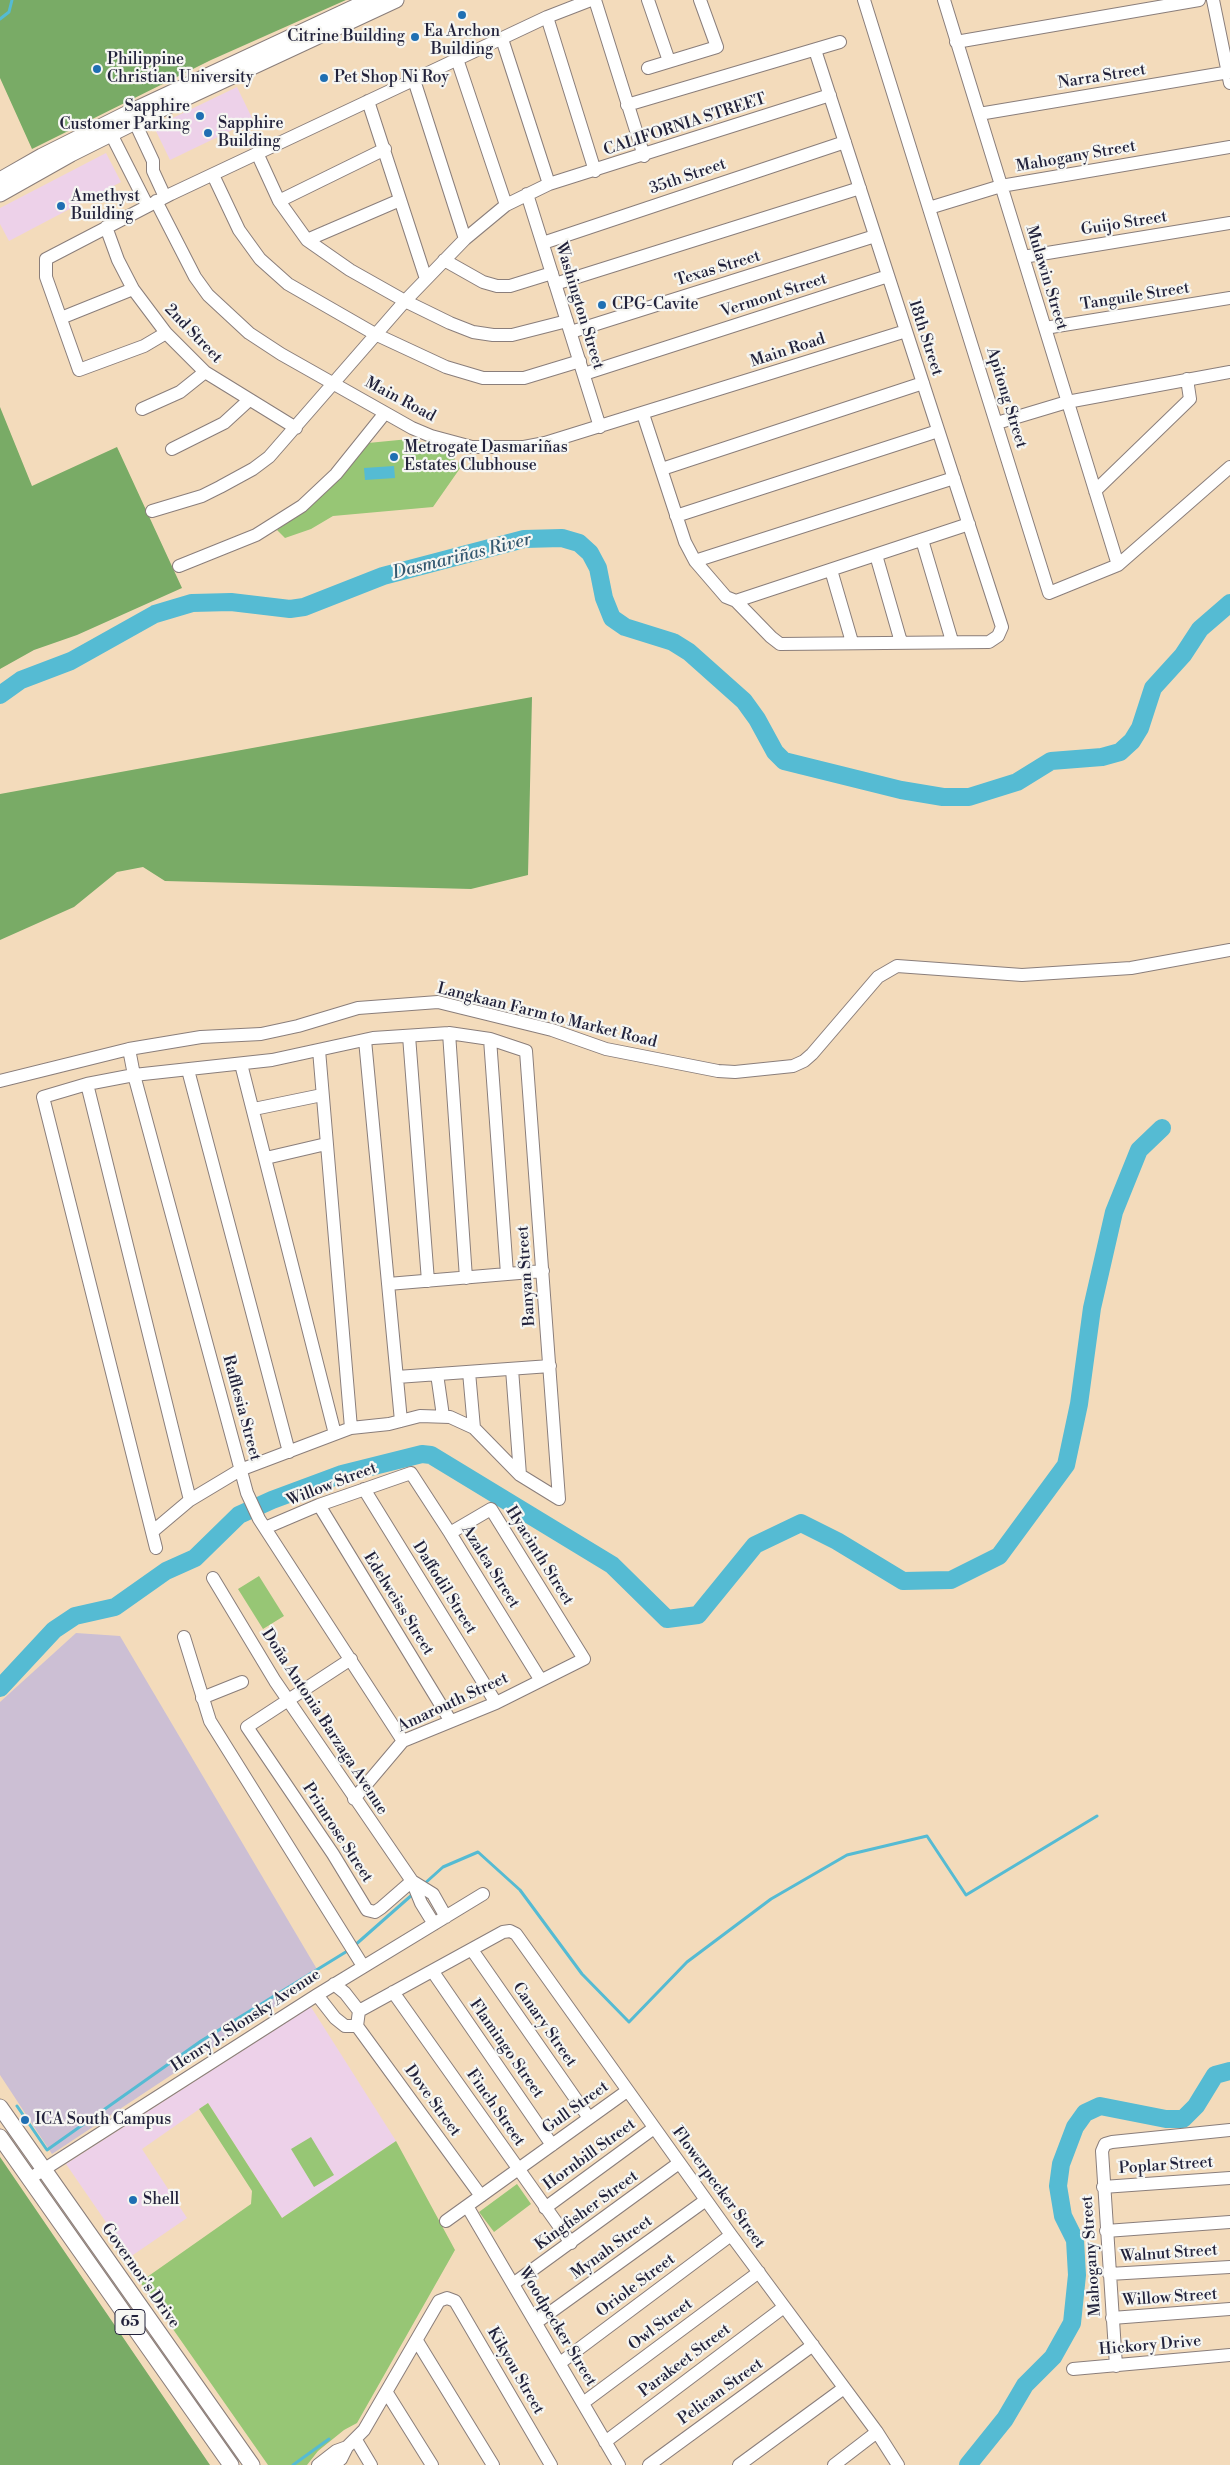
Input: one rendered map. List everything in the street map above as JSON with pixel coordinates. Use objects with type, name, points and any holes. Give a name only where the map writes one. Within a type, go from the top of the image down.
[{"type":"main road","points":[[0,194],[109,129],[370,0]]},
{"type":"main road","points":[[132,117],[396,0]]},
{"type":"main road","points":[[0,180],[42,156],[109,129]]},
{"type":"main road","name":"Governor's Drive","points":[[0,2107],[252,2465]]},
{"type":"main road","name":"Governor's Drive","points":[[0,2137],[231,2465]]},
{"type":"street","points":[[166,333],[144,346],[79,370],[46,277],[46,260],[50,256],[156,201],[547,17],[591,0]]},
{"type":"street","points":[[595,0],[644,156]]},
{"type":"street","points":[[648,0],[669,62]]},
{"type":"street","points":[[648,68],[717,47],[700,0]]},
{"type":"street","name":"Apitong Street","points":[[864,0],[997,423],[1048,593],[1118,565],[1230,468]]},
{"type":"street","name":"Mulawin Street","points":[[944,0],[1118,565]]},
{"type":"street","points":[[956,42],[1199,0]]},
{"type":"street","points":[[1213,0],[1229,76]]},
{"type":"street","points":[[547,17],[595,171]]},
{"type":"street","points":[[502,39],[549,184]]},
{"type":"street","points":[[627,105],[840,42]]},
{"type":"street","name":"18th Street","points":[[815,50],[1002,627],[998,636],[989,642],[952,641]]},
{"type":"street","points":[[152,511],[202,496],[236,479],[269,457],[405,301],[465,239],[506,205],[457,59]]},
{"type":"street","name":"Narra Street","points":[[979,114],[1229,76]]},
{"type":"street","points":[[414,80],[465,239]]},
{"type":"street","name":"CALIFORNIA STREET","points":[[506,205],[549,184],[644,156],[830,96]]},
{"type":"street","points":[[368,101],[426,279]]},
{"type":"street","name":"Main Road","points":[[132,117],[153,161],[156,201]]},
{"type":"street","name":"Main Road","points":[[109,129],[156,201],[185,260],[208,295],[220,308],[261,342],[385,413],[431,436],[455,443],[491,448],[538,445],[906,331]]},
{"type":"street","name":"35th Street","points":[[543,243],[844,142]]},
{"type":"street","name":"Mahogany Street","points":[[929,208],[1001,186],[1230,147]]},
{"type":"street","points":[[279,201],[385,149]]},
{"type":"street","name":"Texas Street","points":[[257,153],[279,201],[307,240],[350,270],[405,301],[450,323],[473,332],[492,336],[569,327],[875,236]]},
{"type":"street","points":[[213,175],[239,230],[260,259],[288,284],[375,334],[446,368],[483,378],[524,378],[580,361]]},
{"type":"street","points":[[444,260],[483,282],[497,286],[510,286],[554,278],[860,188]]},
{"type":"street","name":"Washington Street","points":[[527,194],[600,427]]},
{"type":"street","points":[[307,240],[400,200]]},
{"type":"street","name":"Guijo Street","points":[[1023,257],[1230,223]]},
{"type":"street","name":"2nd Street","points":[[106,226],[118,260],[133,289],[166,333],[205,372],[248,401],[296,428]]},
{"type":"street","name":"Vermont Street","points":[[584,374],[888,276]]},
{"type":"street","points":[[61,318],[133,289]]},
{"type":"street","name":"Tanguile Street","points":[[1045,328],[1230,298]]},
{"type":"street","points":[[142,409],[180,392],[205,372]]},
{"type":"street","points":[[997,423],[1067,402],[1230,372]]},
{"type":"street","points":[[1095,491],[1190,399],[1187,379]]},
{"type":"street","points":[[662,469],[923,383]]},
{"type":"street","points":[[172,449],[224,423],[248,401]]},
{"type":"street","points":[[180,566],[256,535],[295,512],[336,474],[385,413]]},
{"type":"street","points":[[643,414],[684,542],[695,561],[726,597],[736,601],[780,644],[952,641],[922,540]]},
{"type":"street","points":[[676,516],[938,431]]},
{"type":"street","points":[[695,561],[954,478]]},
{"type":"street","points":[[736,601],[969,524]]},
{"type":"street","points":[[876,555],[901,642]]},
{"type":"street","points":[[831,570],[852,642]]},
{"type":"street","name":"Langkaan Farm to Market Road","points":[[0,1081],[129,1049],[201,1037],[261,1034],[298,1026],[358,1008],[438,1002],[552,1030],[606,1049],[735,1072],[793,1066],[804,1061],[812,1054],[878,977],[897,966],[1022,975],[1131,968],[1230,950]]},
{"type":"street","points":[[449,1033],[466,1278]]},
{"type":"street","points":[[156,1548],[43,1098],[87,1084],[134,1075],[241,1064],[365,1040],[449,1033],[490,1039],[507,1274]]},
{"type":"street","points":[[409,1036],[428,1281]]},
{"type":"street","name":"Banyan Street","points":[[490,1039],[526,1051],[559,1499],[520,1475]]},
{"type":"street","points":[[365,1040],[401,1421]]},
{"type":"street","name":"Rafflesia Street","points":[[129,1049],[134,1075],[247,1493],[262,1523],[403,1741]]},
{"type":"street","points":[[319,1050],[351,1428]]},
{"type":"street","points":[[241,1064],[254,1109],[335,1434]]},
{"type":"street","points":[[188,1070],[289,1452]]},
{"type":"street","points":[[87,1084],[190,1500]]},
{"type":"street","points":[[254,1109],[322,1095]]},
{"type":"street","points":[[266,1158],[326,1144]]},
{"type":"street","points":[[388,1284],[543,1271]]},
{"type":"street","points":[[396,1377],[550,1366]]},
{"type":"street","points":[[512,1369],[520,1475]]},
{"type":"street","points":[[468,1372],[474,1428]]},
{"type":"street","points":[[437,1374],[443,1416]]},
{"type":"street","points":[[152,1532],[190,1500],[240,1470],[351,1428],[401,1421],[420,1416],[443,1416],[474,1428],[520,1475]]},
{"type":"street","name":"Willow Street","points":[[262,1523],[410,1473]]},
{"type":"street","name":"Azalea Street","points":[[410,1473],[450,1533],[540,1679]]},
{"type":"street","name":"Daffodil Street","points":[[364,1489],[496,1703]]},
{"type":"street","name":"Edelweiss Street","points":[[319,1505],[450,1720]]},
{"type":"street","name":"Hyacinth Street","points":[[450,1533],[491,1509],[584,1659]]},
{"type":"street","name":"Doña Antonia Barzaga Avenue","points":[[213,1578],[275,1681],[289,1699],[354,1799],[412,1881],[421,1903],[434,1924]]},
{"type":"street","points":[[184,1637],[210,1722],[364,1966]]},
{"type":"street","points":[[289,1699],[351,1659]]},
{"type":"street","name":"Amarouth Street","points":[[354,1799],[403,1741],[450,1720],[496,1703],[540,1679],[584,1659]]},
{"type":"street","points":[[202,1698],[242,1682]]},
{"type":"street","name":"Primrose Street","points":[[289,1699],[247,1727],[333,1854],[367,1910],[375,1912],[412,1881]]},
{"type":"street","name":"Doña Antonia Barzaga Avenue","points":[[412,1881],[432,1894],[446,1917]]},
{"type":"street","name":"Henry J. Slonsky Avenue","points":[[30,2179],[334,1984],[483,1894]]},
{"type":"street","name":"Flowerpecker Street","points":[[472,1950],[503,1932],[510,1931],[516,1934],[731,2235],[877,2432],[898,2465]]},
{"type":"street","points":[[359,2011],[472,1950]]},
{"type":"street","name":"Canary Street","points":[[472,1950],[589,2118]]},
{"type":"street","name":"Flamingo Street","points":[[432,1972],[552,2145]]},
{"type":"street","points":[[317,1995],[335,2018],[345,2026],[357,2026],[359,2011],[345,1993],[334,1984]]},
{"type":"street","name":"Finch Street","points":[[393,1992],[571,2243]]},
{"type":"street","name":"Dove Street","points":[[357,2026],[481,2196]]},
{"type":"street","name":"Gull Street","points":[[446,2221],[628,2091]]},
{"type":"street","name":"Hornbill Street","points":[[545,2208],[654,2128]]},
{"type":"street","name":"Mahogany Street","points":[[1116,2366],[1103,2186],[1102,2151],[1105,2144],[1230,2130]]},
{"type":"street","name":"Kingfisher Street","points":[[513,2284],[679,2163]]},
{"type":"street","name":"Poplar Street","points":[[1103,2186],[1230,2178]]},
{"type":"street","name":"Mynah Street","points":[[537,2322],[706,2200]]},
{"type":"street","name":"Woodpecker Street","points":[[467,2206],[620,2465]]},
{"type":"street","points":[[1106,2231],[1230,2222]]},
{"type":"street","name":"Oriole Street","points":[[560,2363],[731,2235]]},
{"type":"street","name":"Walnut Street","points":[[1109,2274],[1230,2266]]},
{"type":"street","name":"Owl Street","points":[[583,2403],[758,2272]]},
{"type":"street","name":"Kikyou Street","points":[[417,2341],[440,2301],[447,2298],[454,2300],[551,2465]]},
{"type":"street","name":"Parakeet Street","points":[[605,2442],[784,2307]]},
{"type":"street","name":"Willow Street","points":[[1112,2318],[1230,2309]]},
{"type":"street","points":[[334,2465],[341,2459],[387,2393],[417,2341],[493,2465]]},
{"type":"street","name":"Pelican Street","points":[[649,2465],[813,2345]]},
{"type":"street","name":"Hickory Drive","points":[[1072,2370],[1230,2355]]},
{"type":"street","points":[[738,2465],[844,2388]]},
{"type":"street","points":[[387,2393],[432,2465]]},
{"type":"street","points":[[834,2465],[877,2432]]},
{"type":"street","points":[[318,2465],[336,2451],[352,2444]]},
{"type":"street","points":[[352,2444],[371,2465]]},
{"type":"shaded area","points":[[237,87],[253,120],[170,160],[154,127]]},
{"type":"shaded area","points":[[106,153],[121,182],[9,241],[0,224],[0,208]]},
{"type":"shaded area","points":[[76,1633],[120,1636],[321,1976],[52,2154],[0,2075],[0,1702]]},
{"type":"shaded area","points":[[311,2007],[396,2141],[282,2218],[208,2103],[142,2149],[187,2218],[130,2257],[66,2164]]},
{"type":"green space","name":"Philippine Christian University","points":[[0,0],[346,0],[211,60],[32,149],[0,78]]},
{"type":"green space","points":[[0,407],[32,486],[117,447],[182,588],[77,635],[34,650],[0,669]]},
{"type":"green space","points":[[409,439],[457,452],[454,461],[463,464],[433,507],[333,516],[311,529],[285,538],[277,530],[305,510],[368,443]]},
{"type":"green space","points":[[532,697],[528,875],[471,889],[165,881],[143,867],[117,872],[74,907],[0,940],[0,794]]},
{"type":"green space","points":[[259,1576],[284,1616],[263,1629],[238,1589]]},
{"type":"green space","points":[[208,2103],[282,2218],[396,2141],[455,2250],[357,2423],[344,2430],[318,2451],[307,2465],[268,2465],[140,2282],[251,2204],[252,2191],[199,2109]]},
{"type":"green space","points":[[311,2137],[334,2175],[314,2187],[291,2149]]},
{"type":"green space","points":[[0,2157],[210,2465],[0,2465]]},
{"type":"green space","points":[[517,2184],[531,2204],[494,2232],[479,2212]]},
{"type":"water","points":[[394,466],[395,478],[365,480],[364,468]]},
{"type":"waterway","points":[[0,19],[9,12],[12,0]]},
{"type":"waterway","name":"Dasmariñas River","points":[[0,695],[21,680],[71,661],[155,614],[192,603],[231,602],[290,609],[304,607],[383,576],[524,539],[562,538],[579,543],[590,553],[598,568],[604,598],[612,618],[625,627],[673,642],[689,652],[744,701],[757,719],[775,752],[784,761],[901,790],[943,797],[969,797],[1017,782],[1051,761],[1102,757],[1120,752],[1132,741],[1140,728],[1153,688],[1183,655],[1200,629],[1230,603]]},
{"type":"waterway","points":[[0,1688],[54,1630],[75,1616],[115,1607],[166,1571],[195,1558],[239,1515],[272,1500],[342,1474],[422,1454],[431,1455],[612,1565],[667,1619],[698,1615],[755,1545],[801,1523],[837,1541],[903,1581],[951,1580],[999,1556],[1066,1465],[1079,1404],[1092,1308],[1114,1212],[1139,1150],[1162,1128]]},
{"type":"waterway","points":[[423,1885],[443,1867],[478,1852],[520,1890],[582,1974],[629,2022],[687,1962],[771,1899],[847,1855],[927,1836],[966,1895],[1097,1816]]},
{"type":"waterway","points":[[354,1946],[413,1894]]},
{"type":"waterway","points":[[17,2106],[47,2150],[201,2041],[349,1950]]},
{"type":"waterway","points":[[968,2465],[1005,2419],[1025,2385],[1053,2357],[1072,2323],[1077,2275],[1075,2240],[1063,2216],[1058,2186],[1061,2164],[1075,2127],[1085,2113],[1100,2106],[1166,2119],[1183,2119],[1196,2106],[1215,2075],[1230,2071]]},
{"type":"waterway","points":[[293,2465],[329,2439]]},
{"type":"place","name":"Ea Archon Building","points":[[462,15]]},
{"type":"place","name":"Citrine Building","points":[[415,37]]},
{"type":"place","name":"Philippine Christian University","points":[[97,69]]},
{"type":"place","name":"Pet Shop Ni Roy","points":[[324,78]]},
{"type":"place","name":"Sapphire Customer Parking","points":[[200,116]]},
{"type":"place","name":"Sapphire Building","points":[[208,133]]},
{"type":"place","name":"Amethyst Building","points":[[61,206]]},
{"type":"place","name":"CPG-Cavite","points":[[602,305]]},
{"type":"place","name":"Metrogate Dasmariñas Estates Clubhouse","points":[[394,457]]},
{"type":"place","name":"ICA South Campus","points":[[25,2120]]},
{"type":"place","name":"Shell","points":[[133,2200]]}]
